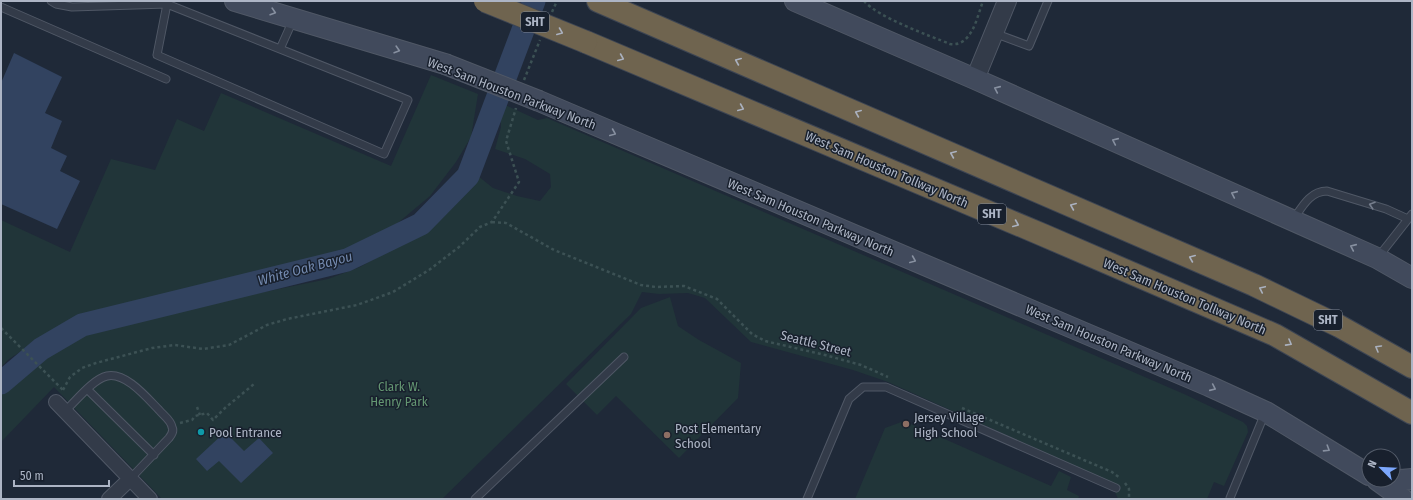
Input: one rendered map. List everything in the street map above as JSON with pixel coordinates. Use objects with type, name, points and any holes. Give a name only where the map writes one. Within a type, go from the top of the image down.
[{"type":"highway","name":"West Sam Houston Tollway North","points":[[485,1],[586,42],[1050,238],[1275,335],[1412,413]]},
{"type":"highway","name":"SHT","points":[[598,1],[1254,285],[1339,326],[1412,367]]},
{"type":"main road","name":"West Sam Houston Parkway North","points":[[235,1],[445,64],[538,101],[1202,383],[1266,412],[1361,470]]},
{"type":"main road","points":[[795,1],[975,79],[1378,258],[1412,278]]},
{"type":"main road","points":[[1401,480],[1412,479]]},
{"type":"main road","points":[[1380,488],[1386,499]]},
{"type":"main road","points":[[1387,488],[1403,499]]},
{"type":"street","points":[[975,79],[1006,1]]},
{"type":"street","points":[[61,407],[150,499]]},
{"type":"street","points":[[109,499],[130,479]]},
{"type":"lane","points":[[51,1],[56,4],[72,7],[167,4],[408,100],[384,154],[157,55],[167,4]]},
{"type":"lane","points":[[994,33],[1029,46],[1048,1]]},
{"type":"lane","points":[[1,7],[166,79]]},
{"type":"lane","points":[[280,49],[294,19]]},
{"type":"lane","points":[[1293,220],[1311,196],[1319,191],[1327,191],[1410,216],[1378,258]]},
{"type":"lane","points":[[475,499],[624,357]]},
{"type":"lane","points":[[61,407],[105,376],[113,375],[119,377],[136,387],[172,425],[173,432],[154,455],[130,479]]},
{"type":"lane","points":[[807,499],[849,399],[863,387],[886,386],[1116,488]]},
{"type":"lane","points":[[87,389],[154,455]]},
{"type":"lane","points":[[1231,499],[1266,412]]},
{"type":"path","points":[[864,1],[872,9],[885,16],[950,44],[956,45],[963,43],[968,38],[983,1]]},
{"type":"path","name":"Seattle Street","points":[[63,390],[70,377],[82,368],[96,363],[152,348],[175,345],[203,350],[228,345],[268,325],[287,319],[357,305],[393,292],[429,270],[459,247],[480,227],[492,222],[506,223],[554,250],[641,285],[656,287],[684,286],[717,299],[752,334],[765,341],[861,365],[890,378]]},
{"type":"path","points":[[1,328],[57,384]]},
{"type":"path","points":[[172,425],[192,420],[195,416],[207,413],[213,420],[254,384]]},
{"type":"path","points":[[197,407],[200,415]]},
{"type":"path","points":[[962,408],[1112,472],[1123,480],[1129,489],[1129,499]]},
{"type":"green space","points":[[431,75],[478,94],[471,137],[456,162],[430,196],[393,227],[345,253],[301,269],[105,310],[66,322],[9,359],[1,367],[1,220],[70,252],[111,159],[155,170],[177,119],[204,131],[221,93],[391,166]]},
{"type":"green space","name":"Clark W. Henry Park","points":[[501,103],[538,120],[547,118],[1184,394],[1243,422],[1247,426],[1248,432],[1224,486],[1214,482],[1207,499],[1118,499],[1111,482],[888,382],[853,370],[751,342],[705,298],[688,293],[659,294],[642,292],[631,314],[442,499],[162,499],[54,387],[1,442],[1,393],[52,349],[87,333],[140,317],[328,279],[360,267],[401,244],[428,225],[473,172],[493,188],[517,196],[540,201],[551,187],[550,174],[525,159],[495,149],[501,127]]},
{"type":"green space","points":[[670,297],[678,326],[699,340],[741,363],[738,398],[679,458],[616,396],[597,415],[566,384],[641,308]]},
{"type":"green space","points":[[904,421],[1051,486],[1059,471],[1071,477],[1067,490],[1079,496],[1078,499],[855,499],[885,428]]},
{"type":"water","points":[[14,53],[62,77],[45,113],[62,121],[51,148],[67,156],[60,171],[80,181],[57,229],[1,204],[1,83]]},
{"type":"water","points":[[225,432],[244,451],[259,438],[273,453],[241,483],[219,461],[207,471],[196,459]]},
{"type":"waterway","name":"White Oak Bayou","points":[[1,383],[41,349],[82,325],[347,260],[421,224],[468,176],[534,1]]},
{"type":"place","name":"Jersey Village High School","points":[[906,424]]},
{"type":"place","name":"Pool Entrance","points":[[201,432]]},
{"type":"place","name":"Post Elementary School","points":[[667,435]]}]
